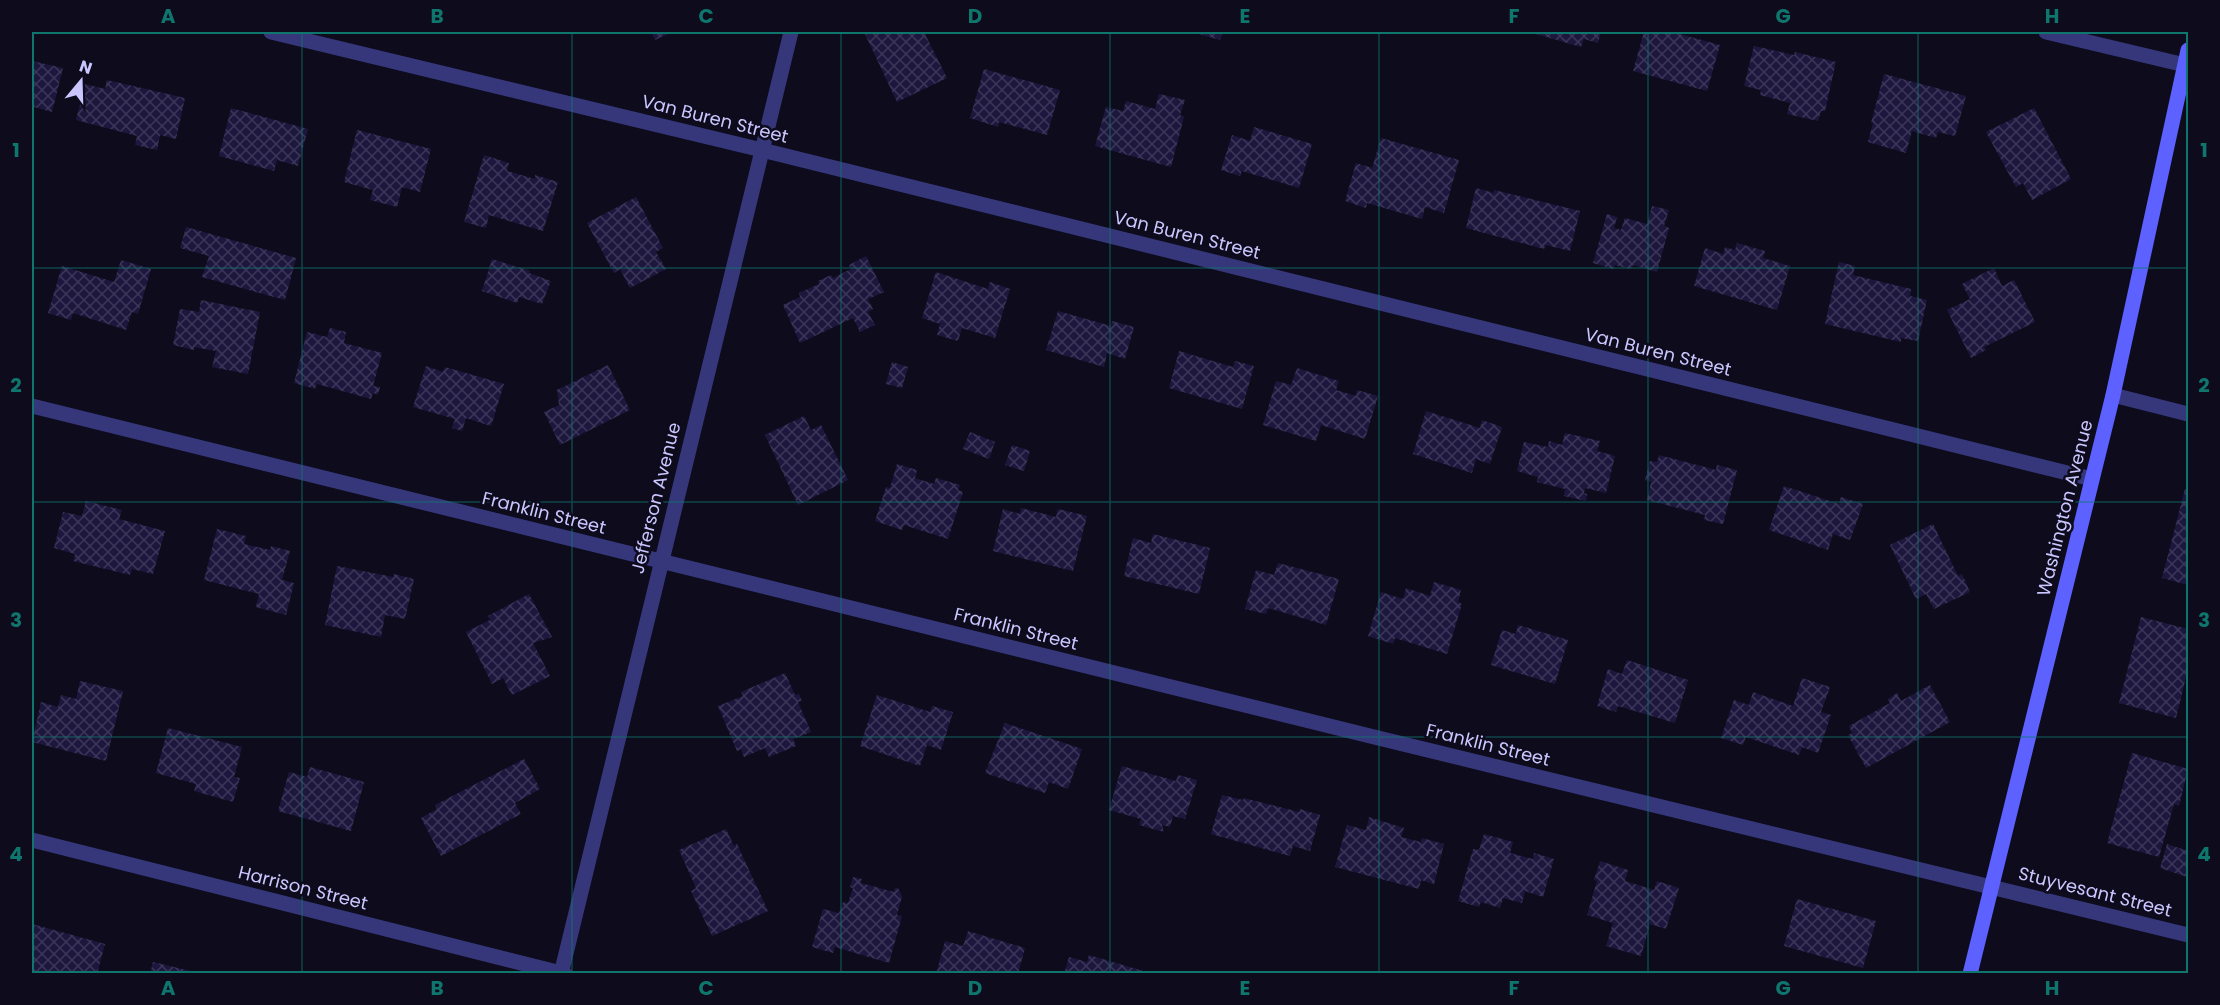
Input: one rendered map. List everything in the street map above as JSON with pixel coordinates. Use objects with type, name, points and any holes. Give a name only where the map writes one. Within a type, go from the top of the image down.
[{"type":"street","name":"Van Buren Street","points":[[271,32],[762,150],[2092,479]]},
{"type":"street","name":"Jefferson Avenue","points":[[563,973],[791,32]]},
{"type":"street","points":[[2046,32],[2187,58]]},
{"type":"street","name":"Washington Avenue","points":[[1970,974],[2113,395],[2187,58]]},
{"type":"street","points":[[2113,395],[2188,414]]},
{"type":"street","name":"Franklin Street","points":[[32,406],[661,562],[1992,886]]},
{"type":"street","name":"Harrison Street","points":[[32,840],[563,973]]},
{"type":"street","name":"Stuyvesant Street","points":[[1992,886],[2188,935]]},
{"type":"building","points":[[651,32],[673,32],[655,40]]},
{"type":"building","points":[[864,32],[924,32],[947,78],[897,102]]},
{"type":"building","points":[[1192,32],[1223,32],[1220,40]]},
{"type":"building","points":[[1529,32],[1601,32],[1598,43],[1584,39],[1581,47]]},
{"type":"building","points":[[1644,32],[1672,32],[1720,45],[1707,91],[1633,71]]},
{"type":"building","points":[[1754,46],[1794,55],[1795,52],[1836,62],[1825,111],[1821,111],[1818,121],[1787,114],[1790,103],[1760,95],[1761,90],[1744,86]]},
{"type":"building","points":[[32,61],[63,68],[52,112],[34,107],[32,111]]},
{"type":"building","points":[[984,69],[1060,90],[1047,135],[999,122],[998,127],[970,118]]},
{"type":"building","points":[[1884,74],[1966,96],[1955,136],[1938,132],[1936,138],[1912,131],[1906,153],[1868,142]]},
{"type":"building","points":[[107,80],[185,98],[176,139],[160,135],[157,150],[135,145],[137,136],[76,120],[85,84],[105,89]]},
{"type":"building","points":[[1159,94],[1185,100],[1180,115],[1184,117],[1171,167],[1095,146],[1106,107],[1123,111],[1126,101],[1155,109]]},
{"type":"building","points":[[231,108],[308,129],[298,166],[277,160],[274,171],[219,156]]},
{"type":"building","points":[[2034,108],[2071,179],[2032,200],[2023,183],[2016,187],[1986,132]]},
{"type":"building","points":[[1254,127],[1312,144],[1299,188],[1242,171],[1240,176],[1221,170],[1232,135],[1250,141]]},
{"type":"building","points":[[357,130],[431,149],[420,192],[402,187],[397,207],[370,200],[373,190],[344,182]]},
{"type":"building","points":[[1381,138],[1459,160],[1444,213],[1425,207],[1422,219],[1367,203],[1366,208],[1345,201],[1356,163],[1372,168]]},
{"type":"building","points":[[484,155],[509,163],[507,171],[535,179],[535,175],[558,182],[543,231],[489,215],[486,228],[464,222]]},
{"type":"building","points":[[1476,188],[1494,193],[1494,190],[1580,211],[1570,251],[1546,245],[1544,249],[1466,228]]},
{"type":"building","points":[[636,197],[663,248],[656,252],[666,269],[630,288],[620,269],[614,273],[587,223]]},
{"type":"building","points":[[1652,206],[1669,210],[1664,226],[1669,228],[1657,272],[1633,265],[1631,269],[1615,265],[1613,269],[1593,263],[1607,214],[1617,217],[1614,228],[1621,230],[1625,218],[1647,224]]},
{"type":"building","points":[[186,227],[296,258],[285,300],[202,277],[209,256],[180,248]]},
{"type":"building","points":[[1737,243],[1765,251],[1763,258],[1790,266],[1777,310],[1694,286],[1705,248],[1723,254],[1725,247],[1735,250]]},
{"type":"building","points":[[866,256],[884,292],[868,299],[873,309],[868,312],[875,325],[860,332],[853,318],[800,343],[783,305],[800,297],[799,293],[819,284],[818,281],[831,275],[833,278],[851,269],[849,265]]},
{"type":"building","points":[[492,259],[530,271],[529,273],[551,281],[542,304],[519,297],[517,303],[482,291]]},
{"type":"building","points":[[121,260],[151,269],[138,314],[132,312],[126,330],[73,313],[71,320],[48,313],[62,266],[114,282]]},
{"type":"building","points":[[1839,262],[1855,266],[1853,275],[1911,289],[1910,296],[1927,300],[1918,341],[1901,338],[1901,342],[1825,324]]},
{"type":"building","points":[[1994,268],[2002,286],[2014,280],[2035,322],[1984,347],[1986,350],[1971,358],[1947,310],[1970,299],[1962,284]]},
{"type":"building","points":[[936,272],[988,289],[990,282],[1010,289],[995,338],[962,328],[958,341],[937,335],[940,324],[922,318]]},
{"type":"building","points":[[201,300],[260,312],[248,374],[212,367],[216,351],[194,347],[194,350],[173,345],[180,309],[199,312]]},
{"type":"building","points":[[1058,311],[1111,326],[1112,321],[1134,327],[1125,359],[1107,353],[1104,367],[1046,350]]},
{"type":"building","points":[[330,328],[346,332],[344,343],[382,353],[373,386],[380,387],[378,395],[373,393],[371,399],[317,384],[315,389],[294,383],[307,332],[327,337]]},
{"type":"building","points":[[1179,351],[1233,367],[1235,361],[1254,366],[1242,409],[1169,388]]},
{"type":"building","points":[[892,362],[908,367],[902,388],[886,384]]},
{"type":"building","points":[[608,365],[630,410],[560,445],[544,412],[559,405],[557,390]]},
{"type":"building","points":[[426,366],[443,372],[445,367],[504,384],[491,426],[466,418],[462,431],[452,428],[455,419],[413,407]]},
{"type":"building","points":[[1297,368],[1339,381],[1336,390],[1356,396],[1357,390],[1378,396],[1365,439],[1321,425],[1316,441],[1263,425],[1276,381],[1291,385]]},
{"type":"building","points":[[1426,411],[1480,428],[1482,420],[1502,427],[1490,464],[1476,459],[1472,473],[1413,454]]},
{"type":"building","points":[[804,416],[811,430],[821,425],[848,480],[798,505],[765,435]]},
{"type":"building","points":[[970,432],[995,442],[989,459],[963,449]]},
{"type":"building","points":[[1565,433],[1600,441],[1597,451],[1615,456],[1606,493],[1585,488],[1586,501],[1564,496],[1565,489],[1537,482],[1538,477],[1517,471],[1524,442],[1548,447],[1549,441],[1562,445]]},
{"type":"building","points":[[1012,445],[1030,451],[1024,471],[1005,465]]},
{"type":"building","points":[[1659,455],[1716,470],[1717,465],[1737,470],[1723,524],[1704,520],[1705,515],[1647,500],[1651,482],[1645,480],[1650,461],[1657,462]]},
{"type":"building","points":[[897,464],[917,470],[915,478],[934,484],[936,478],[960,485],[958,490],[963,492],[948,539],[904,525],[902,530],[875,521],[886,487],[890,488]]},
{"type":"building","points":[[1784,486],[1839,504],[1841,497],[1863,504],[1850,540],[1833,534],[1828,550],[1769,530]]},
{"type":"building","points":[[2185,489],[2188,490],[2188,585],[2162,578]]},
{"type":"building","points":[[86,501],[122,510],[119,519],[165,531],[153,574],[132,569],[130,575],[73,561],[75,554],[54,548],[63,512],[82,516]]},
{"type":"building","points":[[1021,508],[1056,517],[1058,509],[1087,516],[1073,571],[993,551],[1003,509],[1020,514]]},
{"type":"building","points":[[1933,524],[1958,576],[1962,574],[1970,592],[1934,609],[1926,594],[1916,599],[1890,545]]},
{"type":"building","points":[[217,529],[246,536],[244,544],[270,550],[271,546],[290,551],[282,580],[294,583],[286,615],[256,607],[259,594],[204,580]]},
{"type":"building","points":[[1153,534],[1210,548],[1199,594],[1124,576],[1133,538],[1151,543]]},
{"type":"building","points":[[1278,563],[1339,579],[1326,625],[1268,608],[1266,614],[1245,609],[1256,570],[1274,575]]},
{"type":"building","points":[[337,566],[414,579],[405,619],[385,615],[381,637],[325,625]]},
{"type":"building","points":[[1434,582],[1461,590],[1458,602],[1462,604],[1447,654],[1395,638],[1393,644],[1368,636],[1381,592],[1403,599],[1406,588],[1430,596]]},
{"type":"building","points":[[529,594],[552,637],[533,643],[550,676],[512,695],[503,678],[492,684],[466,632],[490,620],[488,616]]},
{"type":"building","points":[[2141,617],[2188,629],[2188,669],[2176,718],[2119,703]]},
{"type":"building","points":[[1518,625],[1568,640],[1555,684],[1491,665],[1502,630],[1516,634]]},
{"type":"building","points":[[1627,660],[1688,680],[1675,723],[1618,706],[1616,712],[1597,706],[1608,669],[1622,674]]},
{"type":"building","points":[[785,673],[795,695],[799,694],[802,701],[798,702],[811,732],[793,739],[796,746],[769,757],[765,748],[744,757],[741,749],[737,751],[718,706],[743,696],[741,692]]},
{"type":"building","points":[[1802,678],[1830,687],[1821,712],[1831,715],[1818,753],[1802,747],[1799,755],[1746,737],[1743,745],[1721,738],[1734,700],[1749,705],[1753,692],[1793,706]]},
{"type":"building","points":[[80,681],[123,691],[106,761],[32,742],[41,702],[58,707],[61,695],[76,699]]},
{"type":"building","points":[[1930,685],[1950,722],[1866,768],[1848,735],[1852,733],[1849,726],[1890,703],[1888,699],[1897,693],[1901,701]]},
{"type":"building","points":[[877,695],[930,712],[932,706],[953,712],[941,750],[927,745],[920,766],[860,746]]},
{"type":"building","points":[[1005,723],[1082,749],[1068,789],[1049,782],[1045,793],[985,773]]},
{"type":"building","points":[[168,728],[242,747],[234,777],[240,778],[233,802],[194,791],[196,784],[156,773]]},
{"type":"building","points":[[2132,753],[2188,769],[2179,806],[2174,804],[2159,857],[2107,843]]},
{"type":"building","points":[[524,759],[540,789],[515,803],[521,814],[441,856],[421,818],[437,809],[435,805]]},
{"type":"building","points":[[1122,766],[1176,781],[1178,775],[1197,780],[1185,819],[1173,816],[1170,827],[1162,825],[1164,832],[1139,825],[1141,819],[1109,810]]},
{"type":"building","points":[[310,767],[364,782],[351,831],[278,811],[289,772],[307,777]]},
{"type":"building","points":[[1222,795],[1243,800],[1244,798],[1299,812],[1300,809],[1320,815],[1310,851],[1293,846],[1290,856],[1211,834]]},
{"type":"building","points":[[1369,817],[1404,828],[1401,837],[1421,842],[1422,838],[1444,844],[1434,884],[1421,880],[1419,889],[1335,867],[1347,825],[1366,830]]},
{"type":"building","points":[[726,829],[734,846],[737,844],[768,911],[712,936],[691,891],[696,888],[679,850]]},
{"type":"building","points":[[1484,834],[1513,842],[1510,853],[1533,859],[1534,853],[1554,859],[1543,897],[1525,891],[1522,903],[1503,898],[1500,908],[1481,902],[1479,907],[1458,901],[1473,849],[1479,850]]},
{"type":"building","points":[[2167,844],[2188,851],[2187,877],[2160,868]]},
{"type":"building","points":[[1600,861],[1628,870],[1625,881],[1654,890],[1657,881],[1679,888],[1666,929],[1650,924],[1641,956],[1606,946],[1613,923],[1587,915]]},
{"type":"building","points":[[853,877],[862,879],[861,883],[894,892],[895,888],[898,888],[902,896],[897,915],[902,916],[889,963],[835,947],[833,953],[812,947],[823,909],[839,913],[843,902],[848,903],[853,888],[850,887]]},
{"type":"building","points":[[1797,899],[1876,921],[1863,968],[1784,946]]},
{"type":"building","points":[[32,924],[105,944],[97,974],[32,974]]},
{"type":"building","points":[[968,931],[1025,948],[1018,974],[936,974],[945,941],[963,946]]},
{"type":"building","points":[[1089,955],[1150,974],[1064,974],[1069,957],[1087,962]]},
{"type":"building","points":[[153,962],[199,973],[199,974],[150,974]]}]
